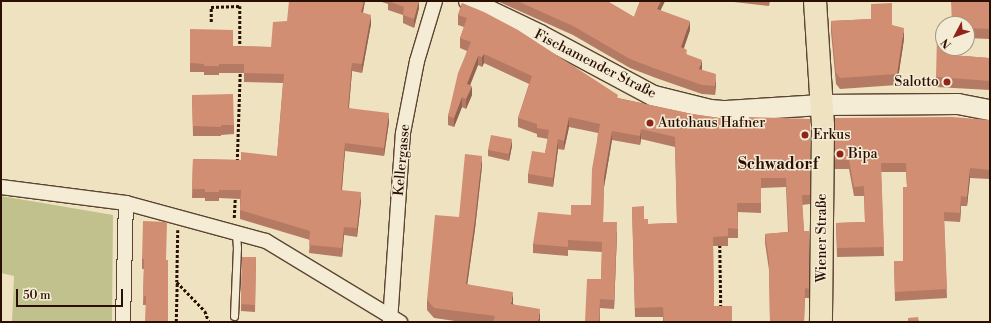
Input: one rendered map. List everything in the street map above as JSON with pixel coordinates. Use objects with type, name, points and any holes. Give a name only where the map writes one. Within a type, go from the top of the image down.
[{"type":"main road","name":"Fischamender Straße","points":[[469,1],[540,35],[654,96],[710,110],[726,111],[821,106],[958,104],[990,110]]},
{"type":"main road","name":"Wiener Straße","points":[[815,1],[823,126],[821,322]]},
{"type":"street","name":"Kellergasse","points":[[394,320],[403,133],[417,61],[435,1]]},
{"type":"street","points":[[1,187],[126,203],[266,240],[394,320]]},
{"type":"street","points":[[123,322],[126,203]]},
{"type":"lane","points":[[234,316],[237,248],[236,232]]},
{"type":"path","points":[[211,22],[211,7],[240,6],[240,52]]},
{"type":"path","points":[[237,167],[240,127],[240,67]]},
{"type":"path","points":[[235,191],[234,214],[236,232]]},
{"type":"path","points":[[176,322],[178,217]]},
{"type":"path","points":[[720,237],[721,314]]},
{"type":"path","points":[[177,282],[206,311],[209,322]]},
{"type":"green space","points":[[1,196],[113,215],[112,322],[12,322],[14,276],[1,273]]},
{"type":"building","points":[[289,1],[364,1],[361,12],[371,15],[362,64],[352,63],[348,108],[389,113],[384,148],[345,143],[341,190],[361,192],[357,228],[344,227],[342,248],[309,245],[310,231],[240,210],[241,190],[219,190],[219,192],[205,192],[205,189],[192,189],[193,159],[241,160],[241,152],[277,156],[284,74],[244,73],[244,64],[219,64],[219,66],[204,66],[204,64],[190,63],[190,29],[233,30],[233,46],[271,47],[273,22],[287,21]]},
{"type":"building","points":[[388,1],[419,1],[414,19],[403,15],[404,7]]},
{"type":"building","points":[[517,1],[607,1],[634,17],[640,1],[661,1],[657,9],[690,21],[681,47],[687,50],[686,54],[702,60],[699,69],[716,74],[715,86],[702,85],[630,59],[573,26]]},
{"type":"building","points":[[951,1],[990,1],[990,29],[975,28],[975,16],[952,16]]},
{"type":"building","points":[[462,3],[484,12],[518,30],[618,95],[617,98],[692,114],[726,119],[749,121],[749,117],[810,119],[810,195],[802,195],[804,231],[809,231],[809,289],[805,288],[804,322],[770,322],[769,260],[765,234],[789,232],[786,178],[761,178],[761,203],[737,203],[738,229],[728,228],[728,236],[713,237],[714,306],[732,306],[732,322],[664,322],[663,307],[635,308],[632,207],[644,206],[644,219],[648,219],[648,224],[677,223],[675,137],[641,129],[640,136],[612,131],[604,177],[603,222],[617,222],[614,300],[600,299],[599,322],[585,322],[587,279],[601,279],[602,242],[568,240],[568,247],[533,244],[538,212],[571,215],[571,205],[591,205],[592,169],[600,124],[569,117],[564,141],[558,139],[553,178],[528,174],[532,151],[545,153],[549,130],[537,128],[537,124],[518,118],[532,76],[484,54],[482,57],[478,56],[467,84],[472,86],[466,99],[462,97],[454,118],[448,116],[458,73],[471,42],[460,38],[467,18],[458,15]]},
{"type":"building","points":[[892,3],[892,25],[904,28],[897,74],[840,78],[836,73],[831,21],[871,19],[871,4]]},
{"type":"building","points":[[990,47],[990,81],[936,77],[937,56],[989,58]]},
{"type":"building","points":[[233,94],[234,125],[221,125],[221,127],[193,126],[192,95]]},
{"type":"building","points":[[952,117],[990,120],[990,170],[970,168],[967,197],[961,196],[960,213],[944,212],[947,289],[895,292],[894,261],[903,261],[903,187],[907,187],[906,163],[881,163],[884,247],[837,248],[836,223],[865,222],[864,186],[854,187],[849,160],[835,160],[835,118]]},
{"type":"building","points":[[491,135],[512,139],[509,154],[488,150]]},
{"type":"building","points":[[465,154],[482,156],[466,284],[513,292],[511,304],[540,309],[538,322],[493,322],[495,316],[434,308],[427,300],[435,215],[459,217]]},
{"type":"building","points":[[143,221],[167,222],[166,260],[168,260],[168,322],[145,322],[146,296],[143,296],[144,259],[142,259]]},
{"type":"building","points":[[242,257],[256,257],[255,305],[241,304]]},
{"type":"building","points":[[918,317],[919,322],[908,322],[908,318]]},
{"type":"place","name":"Salotto","points":[[947,82]]},
{"type":"place","name":"Autohaus Hafner","points":[[650,123]]},
{"type":"place","name":"Erkus","points":[[805,135]]},
{"type":"place","name":"Bipa","points":[[840,154]]},
{"type":"district","name":"Schwadorf","points":[[778,164]]}]
